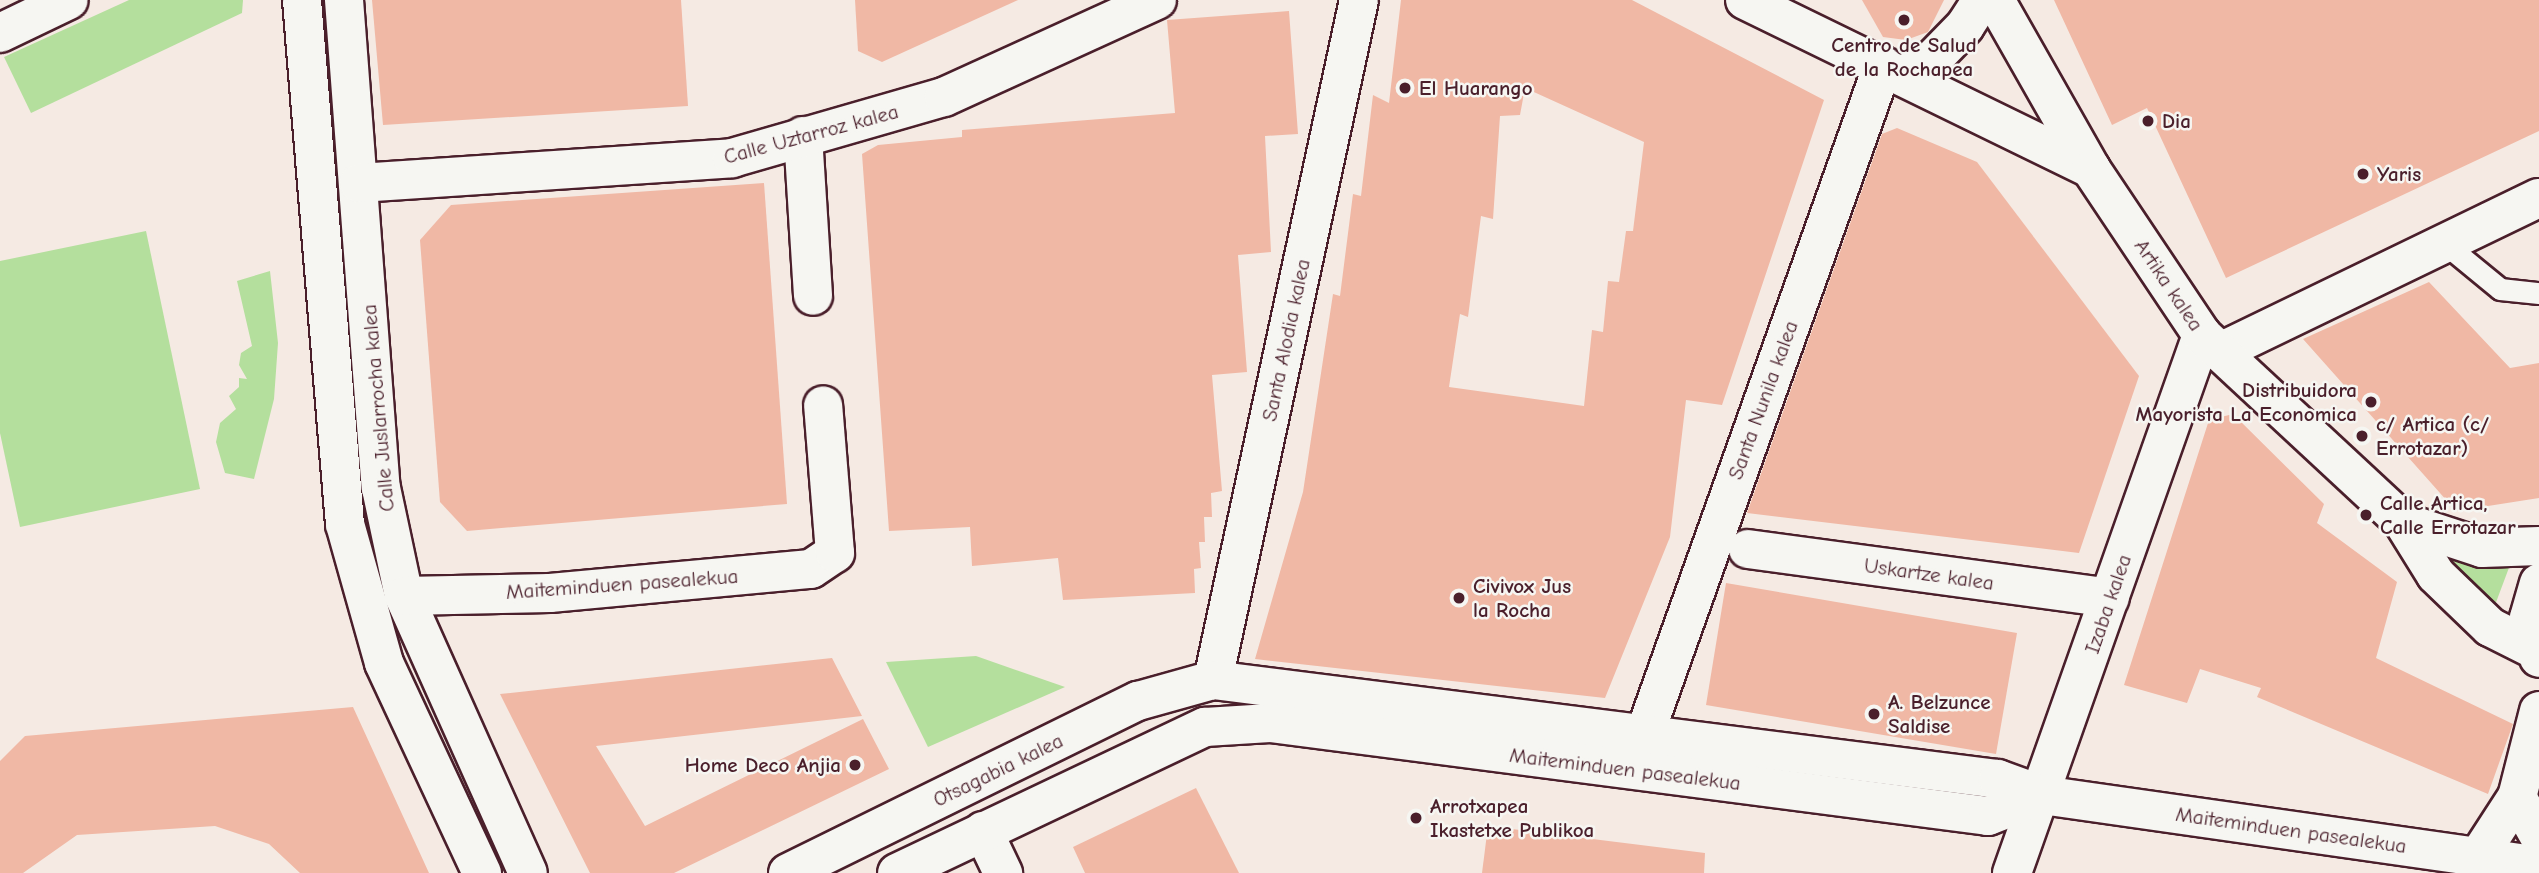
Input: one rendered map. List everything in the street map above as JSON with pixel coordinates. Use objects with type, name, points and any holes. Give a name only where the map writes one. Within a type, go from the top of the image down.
[{"type":"street","points":[[0,33],[69,0]]},
{"type":"street","name":"Calle Juslarrocha kalea","points":[[302,0],[345,524],[384,663],[482,873]]},
{"type":"street","name":"Calle Juslarrocha kalea","points":[[344,0],[381,488],[404,596],[528,873]]},
{"type":"street","name":"Calle Uztarroz kalea","points":[[359,183],[732,158],[803,136],[873,120],[944,96],[1157,0]]},
{"type":"street","name":"Santa Alodia kalea","points":[[1213,680],[1359,0]]},
{"type":"street","points":[[1745,0],[2091,169]]},
{"type":"street","points":[[1892,70],[1930,62],[1982,0]]},
{"type":"street","name":"Artika kalea","points":[[1996,0],[2091,169],[2211,343],[2403,522],[2436,575],[2490,627],[2536,653]]},
{"type":"street","name":"Santa Nunila kalea","points":[[1644,736],[1892,70]]},
{"type":"street","points":[[803,136],[813,296]]},
{"type":"street","points":[[2211,343],[2444,243],[2539,198]]},
{"type":"street","name":"Izaba kalea","points":[[2012,873],[2042,796],[2110,598],[2211,343]]},
{"type":"street","name":"Maiteminduen pasealekua","points":[[404,596],[550,593],[811,569],[835,553],[823,405]]},
{"type":"street","name":"Artika kalea","points":[[2403,522],[2482,548],[2539,546]]},
{"type":"street","name":"Uskartze kalea","points":[[1748,549],[2110,598]]},
{"type":"street","points":[[2536,653],[2529,618],[2539,583]]},
{"type":"street","name":"Maiteminduen pasealekua","points":[[1213,680],[1998,779],[2042,796],[2474,865],[2539,862]]},
{"type":"street","name":"Otsagabia kalea","points":[[788,873],[1138,701],[1213,680]]},
{"type":"street","points":[[2474,865],[2516,797],[2539,711]]},
{"type":"street","name":"Maiteminduen pasealekua","points":[[983,831],[1205,727],[1270,723],[1988,816],[2042,796]]},
{"type":"street","points":[[2516,797],[2539,836]]},
{"type":"street","points":[[897,873],[983,831],[1003,873]]},
{"type":"lane","points":[[2444,243],[2500,289],[2539,293]]},
{"type":"green space","points":[[129,0],[243,0],[242,13],[31,113],[4,57]]},
{"type":"green space","points":[[146,231],[200,489],[20,527],[0,433],[0,261]]},
{"type":"green space","points":[[270,271],[278,343],[274,399],[254,479],[225,473],[216,442],[220,423],[236,409],[229,396],[239,387],[239,378],[247,379],[239,365],[241,353],[252,346],[237,281]]},
{"type":"green space","points":[[2447,551],[2510,565],[2495,605],[2448,566]]},
{"type":"green space","points":[[976,656],[1065,687],[928,747],[886,662]]},
{"type":"building","points":[[372,0],[681,0],[688,106],[383,125]]},
{"type":"building","points":[[855,0],[1018,0],[882,62],[858,51]]},
{"type":"building","points":[[1401,0],[1632,0],[1824,100],[1722,405],[1686,400],[1670,537],[1605,698],[1255,659],[1303,492],[1333,294],[1340,296],[1353,194],[1361,196],[1373,95],[1389,103]],"holes":[[[1525,88],[1644,142],[1633,231],[1626,231],[1619,282],[1608,281],[1603,332],[1592,330],[1584,406],[1449,387],[1460,314],[1468,317],[1481,216],[1493,219],[1500,116],[1520,115]]]},
{"type":"building","name":"Centro de Salud de la Rochapea","points":[[1862,0],[1944,0],[1928,32],[1906,40],[1883,37]]},
{"type":"building","points":[[2054,0],[2539,0],[2539,131],[2226,278],[2147,108],[2112,125]]},
{"type":"building","points":[[1289,11],[1298,134],[1265,136],[1271,252],[1238,255],[1247,372],[1212,375],[1222,491],[1211,493],[1212,517],[1204,517],[1205,542],[1199,542],[1201,568],[1194,569],[1195,593],[1063,600],[1058,558],[972,566],[970,527],[889,531],[862,154],[878,145],[962,137],[962,130],[1175,113],[1167,20]]},
{"type":"building","points":[[1897,128],[1977,162],[2139,376],[2079,553],[1747,513],[1882,134]]},
{"type":"building","points":[[764,183],[787,504],[467,531],[440,502],[420,240],[451,205]]},
{"type":"building","points":[[2429,282],[2510,368],[2539,363],[2539,498],[2456,511],[2303,339]]},
{"type":"building","points":[[2233,414],[2324,504],[2317,523],[2397,582],[2376,658],[2513,724],[2488,794],[2257,697],[2261,688],[2200,669],[2187,703],[2124,685],[2209,420]]},
{"type":"building","points":[[1726,583],[2017,633],[1996,754],[1706,705]]},
{"type":"building","points":[[832,658],[862,716],[596,746],[645,826],[863,719],[889,769],[674,873],[590,873],[500,694]]},
{"type":"building","points":[[353,707],[429,873],[300,873],[269,844],[215,826],[77,835],[23,873],[0,873],[0,761],[25,736]]},
{"type":"building","points":[[1196,788],[1239,873],[1085,873],[1073,847]]},
{"type":"building","points":[[1488,826],[1705,853],[1704,873],[1482,873]]},
{"type":"place","name":"Centro de Salud de la Rochapea","points":[[1904,20]]},
{"type":"place","name":"El Huarango","points":[[1405,88]]},
{"type":"place","name":"Dia","points":[[2148,121]]},
{"type":"place","name":"Yaris","points":[[2363,174]]},
{"type":"place","name":"Distribuidora Mayorista La Economica","points":[[2371,402]]},
{"type":"place","name":"c/ Artica (c/ Errotazar)","points":[[2362,436]]},
{"type":"place","name":"Calle Artica, Calle Errotazar","points":[[2366,515]]},
{"type":"place","name":"Civivox Jus la Rocha","points":[[1459,598]]},
{"type":"place","name":"A. Belzunce Saldise","points":[[1874,714]]},
{"type":"place","name":"Home Deco Anjia","points":[[855,765]]},
{"type":"place","name":"Arrotxapea Ikastetxe Publikoa","points":[[1416,818]]}]
